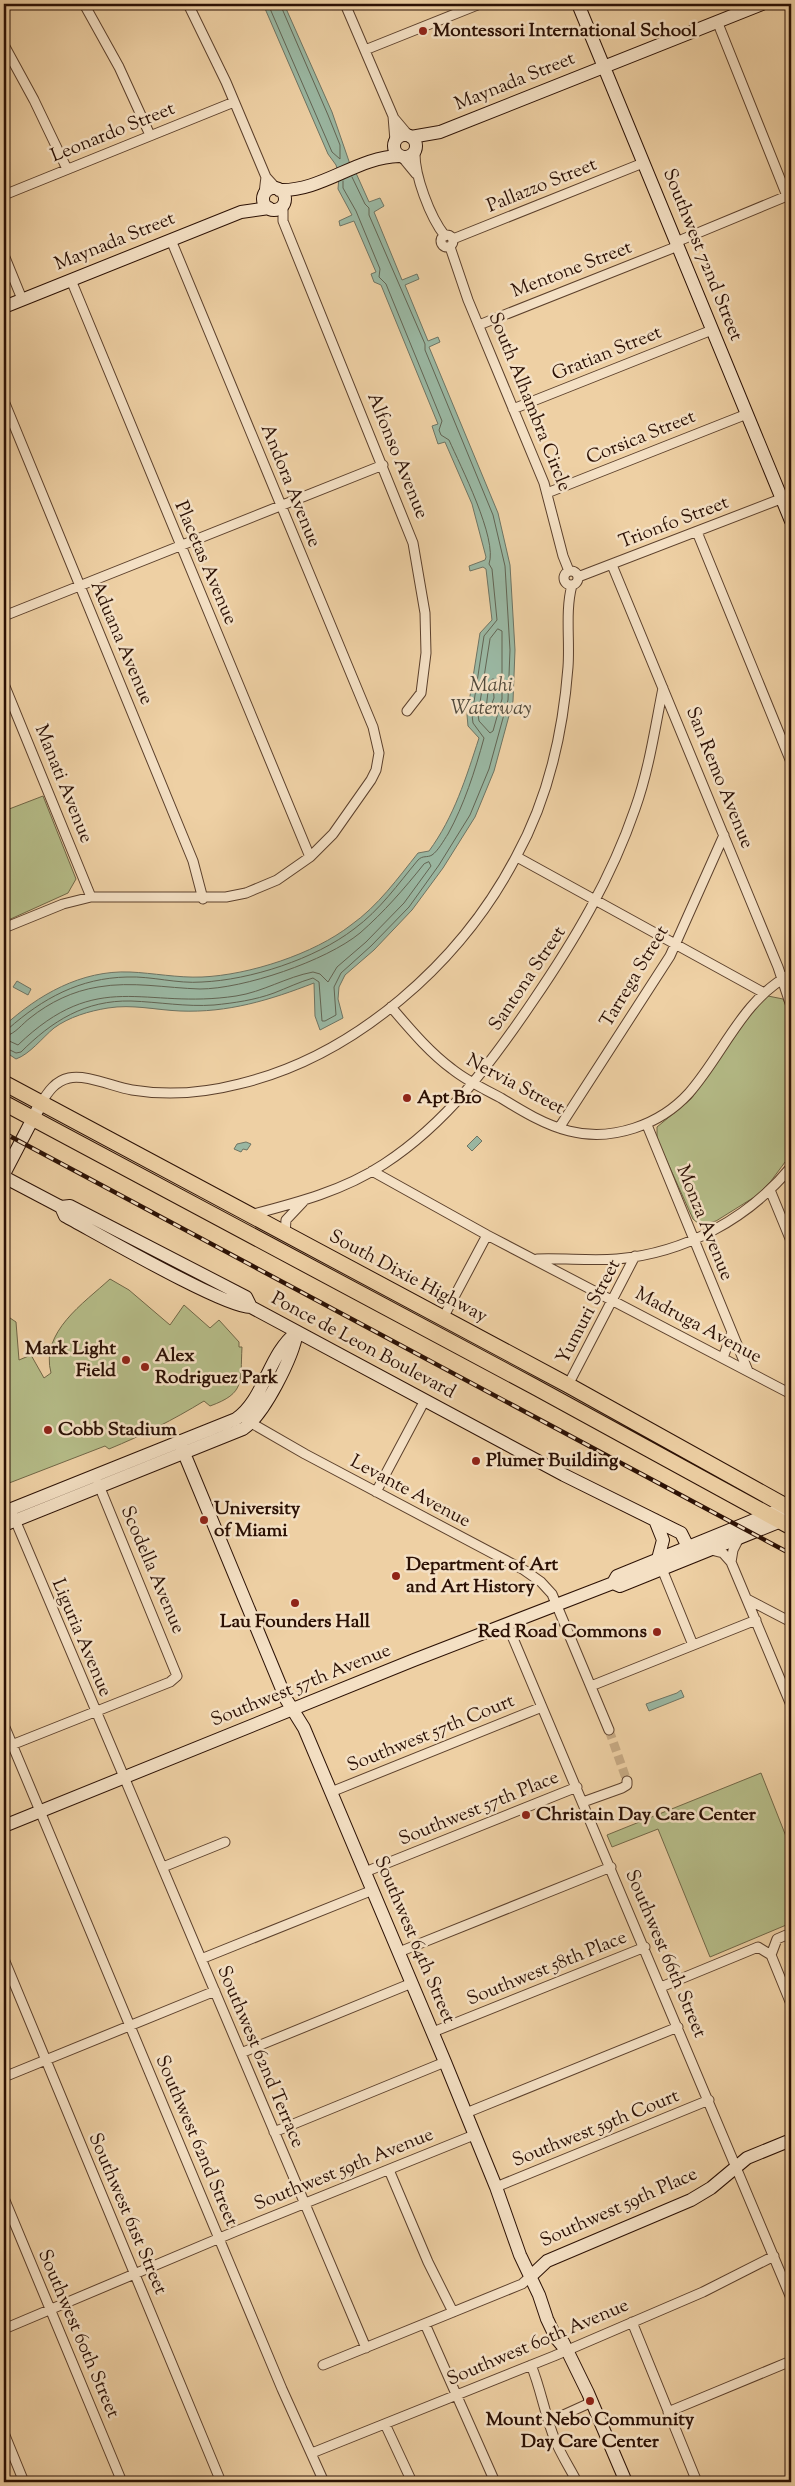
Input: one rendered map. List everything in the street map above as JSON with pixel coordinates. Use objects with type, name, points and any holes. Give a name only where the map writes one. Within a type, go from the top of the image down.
[{"type":"highway","name":"South Dixie Highway","points":[[4,1083],[568,1385],[786,1514]]},
{"type":"highway","name":"South Dixie Highway","points":[[4,1103],[586,1414],[786,1514]]},
{"type":"highway","points":[[244,1231],[262,1231],[271,1227],[291,1256]]},
{"type":"highway","points":[[411,1320],[443,1318],[445,1326],[459,1346]]},
{"type":"highway","points":[[535,1387],[557,1388],[568,1385],[572,1396],[586,1414]]},
{"type":"street","points":[[84,4],[119,67],[150,136]]},
{"type":"street","name":"Alfonso Avenue","points":[[188,4],[275,195],[283,221],[412,537],[426,631],[423,685],[418,698],[407,711]]},
{"type":"street","points":[[345,4],[393,116],[413,143],[411,156],[397,150]]},
{"type":"street","points":[[365,50],[480,4]]},
{"type":"street","name":"Southwest 72nd Street","points":[[578,4],[747,414],[787,497],[791,521]]},
{"type":"street","name":"Maynada Street","points":[[413,143],[762,4]]},
{"type":"street","name":"Mentone Street","points":[[479,325],[677,244],[787,196],[717,21]]},
{"type":"street","points":[[4,45],[34,100],[67,169]]},
{"type":"street","name":"Leonardo Street","points":[[4,195],[234,102]]},
{"type":"street","points":[[393,116],[397,150]]},
{"type":"street","points":[[397,150],[401,136],[413,143]]},
{"type":"street","name":"South Alhambra Circle","points":[[413,143],[416,174]]},
{"type":"street","name":"Maynada Street","points":[[4,307],[241,212],[275,195],[298,189],[397,150]]},
{"type":"street","name":"South Alhambra Circle","points":[[397,150],[416,174],[436,222],[449,241],[452,258],[547,493],[562,556],[569,571]]},
{"type":"street","name":"Pallazzo Street","points":[[449,241],[643,162]]},
{"type":"street","points":[[270,209],[263,202],[275,195]]},
{"type":"street","name":"Alfonso Avenue","points":[[270,209],[283,221]]},
{"type":"street","name":"Maynada Street","points":[[241,212],[270,209]]},
{"type":"street","name":"Andora Avenue","points":[[171,240],[374,727],[379,746],[378,764],[371,780],[340,827],[310,857]]},
{"type":"street","points":[[4,255],[22,299]]},
{"type":"street","name":"Placetas Avenue","points":[[71,280],[310,857]]},
{"type":"street","name":"Gratian Street","points":[[513,409],[712,330]]},
{"type":"street","name":"Aduana Avenue","points":[[4,401],[193,861],[202,899]]},
{"type":"street","name":"Corsica Street","points":[[547,493],[747,414]]},
{"type":"street","points":[[4,616],[383,465]]},
{"type":"street","name":"Trionfo Street","points":[[578,577],[787,497]]},
{"type":"street","points":[[697,532],[791,762]]},
{"type":"street","name":"San Remo Avenue","points":[[612,565],[724,835],[791,1006]]},
{"type":"street","points":[[569,571],[575,572],[578,577],[577,583],[572,585],[564,579],[569,571]]},
{"type":"street","points":[[4,1176],[41,1103],[57,1083],[74,1077],[117,1087],[162,1093],[200,1092],[242,1084],[278,1072],[310,1058],[391,1007],[428,974],[484,908],[517,857],[534,816],[556,753],[567,677],[569,603],[572,585]]},
{"type":"street","name":"Manati Avenue","points":[[4,684],[91,897]]},
{"type":"street","name":"Santona Street","points":[[250,1215],[303,1202],[372,1171],[429,1129],[474,1083],[534,999],[597,899],[621,846],[638,799],[663,688]]},
{"type":"street","name":"Tarrega Street","points":[[559,1128],[675,944],[724,835]]},
{"type":"street","points":[[5,931],[46,910],[91,897],[202,899],[232,897],[254,890],[286,875],[310,857]]},
{"type":"street","points":[[517,857],[597,899],[764,993]]},
{"type":"street","name":"Nervia Street","points":[[391,1007],[442,1061],[474,1083],[528,1114],[559,1128],[581,1134],[596,1133],[647,1125],[673,1108],[687,1095],[735,1028],[764,993],[781,979],[791,974]]},
{"type":"street","name":"Monza Avenue","points":[[647,1125],[748,1371]]},
{"type":"street","name":"Yumuri Street","points":[[568,1385],[636,1256],[694,1240],[736,1218],[770,1190],[791,1167]]},
{"type":"street","name":"Madruga Avenue","points":[[372,1171],[487,1235],[791,1394]]},
{"type":"street","name":"Ponce de Leon Boulevard","points":[[4,1176],[61,1206],[70,1206],[246,1297],[250,1307],[564,1476],[681,1533],[688,1547]]},
{"type":"street","points":[[770,1190],[791,1241]]},
{"type":"street","name":"Santona Street","points":[[285,1234],[286,1220],[303,1202]]},
{"type":"street","name":"Santona Street","points":[[271,1227],[276,1216],[291,1205]]},
{"type":"street","points":[[443,1318],[487,1235]]},
{"type":"street","name":"Madruga Avenue","points":[[536,1259],[584,1260],[636,1256]]},
{"type":"street","points":[[181,1447],[240,1416],[249,1407],[285,1341],[297,1332]]},
{"type":"street","points":[[8,1517],[181,1447],[251,1424],[262,1412],[295,1346],[297,1332]]},
{"type":"street","points":[[723,1358],[732,1332]]},
{"type":"street","points":[[376,1492],[425,1400]]},
{"type":"street","name":"Levante Avenue","points":[[240,1416],[251,1424],[376,1492],[524,1570],[548,1590],[609,1730]]},
{"type":"street","name":"Southwest 64th Street","points":[[181,1447],[286,1699],[304,1728],[373,1890],[496,2187],[513,2215],[552,2332],[566,2350],[592,2402],[626,2482]]},
{"type":"street","name":"Scodella Avenue","points":[[94,1711],[176,1678],[176,1671],[98,1481]]},
{"type":"street","name":"Southwest 57th Avenue","points":[[4,1826],[612,1583],[617,1576],[711,1550],[786,1514]]},
{"type":"street","name":"Southwest 57th Avenue","points":[[612,1583],[620,1586],[647,1575],[660,1564],[688,1547],[786,1514]]},
{"type":"street","name":"Liguria Avenue","points":[[8,1517],[124,1778]]},
{"type":"street","points":[[654,1520],[663,1540],[660,1564],[693,1645]]},
{"type":"street","points":[[731,1562],[733,1550],[739,1538]]},
{"type":"street","points":[[647,1575],[654,1567],[684,1554],[688,1547]]},
{"type":"street","points":[[711,1550],[723,1553],[731,1562],[791,1704]]},
{"type":"street","points":[[747,1599],[791,1622]]},
{"type":"street","points":[[591,1686],[756,1620]]},
{"type":"street","name":"Southwest 66th Street","points":[[507,1624],[645,1947],[791,2298]]},
{"type":"street","points":[[781,1680],[791,1686]]},
{"type":"street","name":"Southwest 57th Court","points":[[331,1792],[542,1706]]},
{"type":"street","points":[[8,1746],[94,1711]]},
{"type":"street","name":"Southwest 62nd Street","points":[[4,1725],[8,1746],[40,1812],[282,2389],[324,2482]]},
{"type":"street","name":"Southwest 62nd Terrace","points":[[124,1778],[366,2348]]},
{"type":"street","points":[[583,1802],[622,1788],[627,1785],[627,1780]]},
{"type":"street","name":"Southwest 57th Place","points":[[365,1872],[577,1787]]},
{"type":"street","points":[[163,1867],[225,1842]]},
{"type":"street","points":[[399,1952],[611,1867]]},
{"type":"street","points":[[201,1959],[373,1890]]},
{"type":"street","points":[[771,1955],[777,1939],[791,1933]]},
{"type":"street","name":"Southwest 58th Place","points":[[433,2032],[645,1947]]},
{"type":"street","points":[[661,1987],[756,1948],[764,1949],[771,1955],[791,2004]]},
{"type":"street","name":"Southwest 61st Street","points":[[4,1959],[222,2482]]},
{"type":"street","points":[[241,2053],[412,1983]]},
{"type":"street","points":[[4,2077],[215,1991]]},
{"type":"street","points":[[466,2112],[678,2027]]},
{"type":"street","points":[[274,2132],[445,2062]]},
{"type":"street","name":"Southwest 59th Court","points":[[496,2187],[709,2100]]},
{"type":"street","name":"Southwest 59th Avenue","points":[[4,2329],[305,2203],[474,2135]]},
{"type":"street","name":"Southwest 59th Place","points":[[323,2365],[522,2284],[547,2261],[691,2200],[711,2188],[747,2158],[791,2140]]},
{"type":"street","points":[[389,2170],[428,2262],[454,2312]]},
{"type":"street","name":"Southwest 60th Street","points":[[4,2198],[122,2482]]},
{"type":"street","name":"Southwest 60th Avenue","points":[[312,2453],[531,2365],[708,2290],[774,2256]]},
{"type":"street","points":[[632,2322],[695,2481]]},
{"type":"street","points":[[425,2324],[495,2482]]},
{"type":"street","points":[[668,2412],[791,2361]]},
{"type":"street","points":[[531,2365],[561,2454],[577,2482]]},
{"type":"street","points":[[550,2421],[592,2402]]},
{"type":"street","points":[[385,2424],[412,2482]]},
{"type":"street","points":[[4,2433],[24,2482]]},
{"type":"green space","points":[[43,796],[76,879],[68,893],[4,922],[4,811]]},
{"type":"green space","points":[[768,996],[783,999],[791,1015],[791,1154],[771,1181],[756,1196],[716,1221],[700,1225],[693,1219],[657,1139],[657,1127],[691,1099],[752,1012],[763,998]]},
{"type":"green space","name":"Alex Rodriguez Park","points":[[110,1279],[129,1290],[170,1325],[184,1305],[210,1328],[219,1320],[239,1342],[239,1347],[242,1347],[239,1385],[230,1396],[222,1401],[210,1406],[204,1401],[158,1427],[109,1449],[105,1446],[4,1485],[4,1314],[16,1322],[19,1360],[31,1355],[44,1378],[51,1373],[49,1358],[52,1344],[58,1332],[77,1308]]},
{"type":"green space","points":[[761,1773],[791,1849],[791,1923],[710,1957],[658,1829],[612,1847],[607,1835]]},
{"type":"water","name":"Mahi Waterway","points":[[263,4],[284,4],[332,112],[352,170],[356,173],[369,202],[380,198],[384,206],[374,212],[402,280],[417,274],[419,279],[405,285],[428,341],[438,337],[440,342],[429,347],[498,513],[510,565],[515,650],[513,701],[494,771],[475,817],[443,868],[412,910],[374,950],[345,975],[339,987],[338,999],[343,1018],[320,1030],[315,1016],[314,983],[265,1000],[232,1008],[180,1011],[135,1007],[108,1008],[80,1015],[60,1024],[31,1050],[16,1059],[4,1051],[4,1026],[31,1004],[78,980],[112,972],[202,977],[240,972],[300,954],[336,935],[370,909],[418,853],[429,851],[446,825],[464,782],[479,738],[468,726],[467,715],[480,633],[492,620],[486,569],[483,567],[470,571],[469,566],[485,560],[486,557],[472,504],[445,442],[438,444],[432,426],[438,424],[381,285],[374,282],[371,274],[376,272],[354,221],[340,226],[339,221],[352,215],[338,189],[339,176],[336,165],[328,154]]},
{"type":"water","points":[[17,981],[31,989],[28,995],[13,987]]},
{"type":"water","points":[[477,1136],[482,1141],[472,1151],[467,1146]]},
{"type":"water","points":[[246,1142],[251,1144],[247,1150],[243,1149],[241,1152],[234,1149],[237,1144]]},
{"type":"water","points":[[681,1690],[684,1697],[649,1711],[646,1704]]},
{"type":"tunnel","points":[[609,1730],[627,1781]]},
{"type":"railway","points":[[4,1133],[791,1554]]},
{"type":"place","name":"Montessori International School","points":[[423,31]]},
{"type":"place","name":"Apt B10","points":[[407,1098]]},
{"type":"place","name":"Mark Light Field","points":[[126,1360]]},
{"type":"place","name":"Alex Rodriguez Park","points":[[145,1367]]},
{"type":"place","name":"Cobb Stadium","points":[[48,1430]]},
{"type":"place","name":"Plumer Building","points":[[476,1461]]},
{"type":"place","name":"University of Miami","points":[[204,1520]]},
{"type":"place","name":"Department of Art and Art History","points":[[396,1576]]},
{"type":"place","name":"Lau Founders Hall","points":[[295,1603]]},
{"type":"place","name":"Red Road Commons","points":[[657,1632]]},
{"type":"place","name":"Christain Day Care Center","points":[[526,1815]]},
{"type":"place","name":"Mount Nebo Community Day Care Center","points":[[590,2401]]}]
